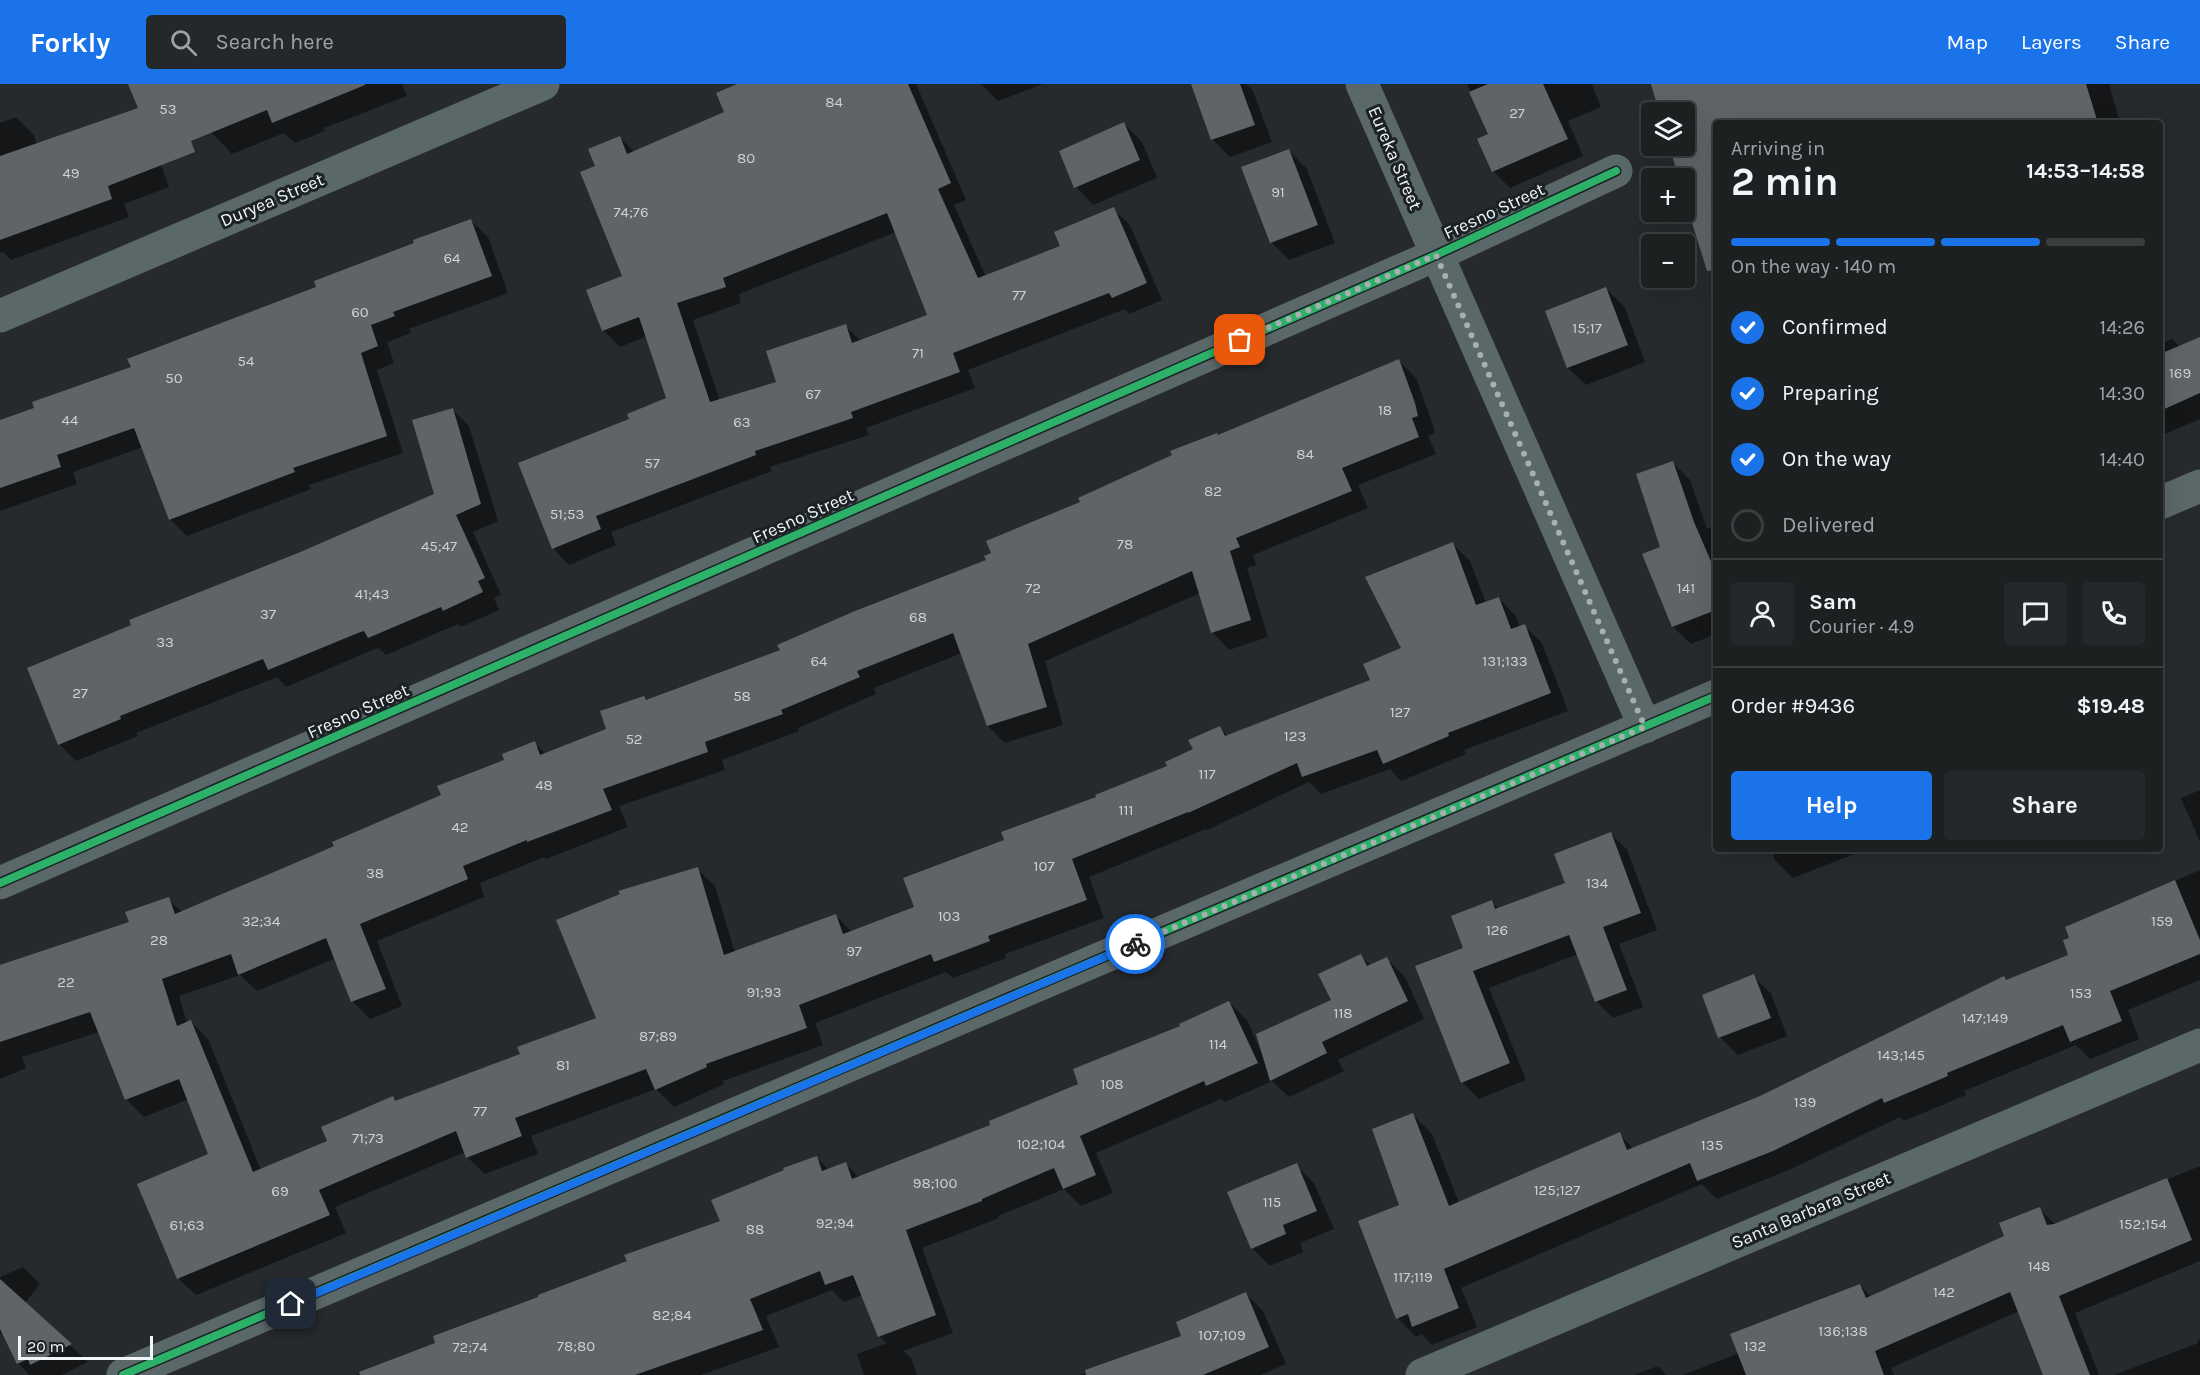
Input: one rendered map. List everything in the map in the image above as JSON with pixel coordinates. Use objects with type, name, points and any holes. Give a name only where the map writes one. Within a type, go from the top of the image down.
[{"type":"street","name":"Duryea Street","points":[[0,316],[543,84]]},
{"type":"street","name":"Eureka Street","points":[[1362,84],[1645,727]]},
{"type":"street","name":"Fresno Street","points":[[0,884],[1436,255],[1616,171]]},
{"type":"street","points":[[2163,502],[2200,486]]},
{"type":"street","points":[[123,1375],[1713,697]]},
{"type":"street","name":"Santa Barbara Street","points":[[1422,1375],[2200,1045]]},
{"type":"building","points":[[128,84],[365,85],[272,123],[267,110],[191,141],[195,152],[108,186],[112,199],[0,240],[0,156],[138,108]]},
{"type":"building","points":[[737,84],[908,84],[951,183],[938,189],[978,278],[1060,246],[1054,232],[1114,207],[1147,283],[1112,298],[1109,293],[953,353],[960,372],[851,412],[853,418],[755,451],[756,455],[596,516],[601,529],[552,549],[518,463],[629,419],[627,414],[666,398],[639,317],[602,331],[586,290],[622,276],[580,172],[595,166],[588,149],[620,136],[627,154],[724,112],[716,93]],"holes":[[[887,213],[927,315],[852,343],[846,324],[766,351],[776,382],[710,402],[677,303],[726,287],[723,278]]]},
{"type":"building","points":[[1191,84],[1240,84],[1255,125],[1211,140]]},
{"type":"building","points":[[1488,84],[1543,84],[1568,139],[1492,172],[1477,139],[1488,134],[1469,92]]},
{"type":"building","points":[[1651,84],[2086,84],[2097,120],[1713,120],[1713,270],[1707,271],[1692,222],[1695,222],[1695,168],[1676,168],[1672,156],[1695,156],[1695,102],[1656,102]]},
{"type":"building","points":[[1124,122],[1140,160],[1074,188],[1059,151]]},
{"type":"building","points":[[1289,149],[1318,225],[1270,243],[1241,167]]},
{"type":"building","points":[[471,219],[492,276],[393,312],[395,316],[371,325],[378,346],[361,353],[387,436],[293,468],[295,472],[169,520],[134,428],[57,455],[61,467],[0,488],[0,420],[34,408],[32,402],[131,367],[127,359],[316,287],[314,281]]},
{"type":"building","points":[[1606,287],[1628,345],[1567,368],[1545,311]]},
{"type":"building","points":[[2200,337],[2200,393],[2163,410],[2163,353]]},
{"type":"building","points":[[1399,359],[1415,403],[1418,416],[1412,418],[1419,437],[1342,468],[1352,491],[1236,538],[1240,547],[1230,551],[1251,620],[1211,633],[1192,571],[1028,644],[1047,707],[987,726],[953,633],[857,671],[860,677],[781,710],[783,714],[705,742],[708,752],[603,789],[612,810],[527,842],[527,840],[463,866],[468,879],[360,924],[386,989],[351,1002],[326,938],[238,975],[231,954],[162,979],[177,1026],[191,1020],[253,1172],[327,1141],[321,1127],[393,1096],[395,1101],[520,1054],[517,1047],[596,1018],[556,920],[620,894],[618,891],[698,867],[724,955],[836,914],[843,934],[914,907],[903,878],[1004,840],[1001,832],[1096,797],[1095,795],[1167,766],[1165,762],[1193,749],[1188,740],[1220,726],[1225,736],[1370,680],[1363,664],[1401,648],[1365,577],[1453,542],[1476,605],[1499,597],[1511,629],[1525,624],[1551,693],[1448,733],[1449,736],[1383,764],[1377,750],[1302,777],[1297,763],[1188,813],[1072,859],[1087,900],[988,936],[990,941],[934,962],[931,954],[799,1005],[807,1028],[706,1064],[707,1067],[655,1090],[646,1069],[515,1118],[522,1136],[466,1158],[456,1131],[319,1190],[330,1215],[177,1279],[137,1184],[208,1154],[179,1079],[125,1100],[90,1012],[0,1042],[0,965],[129,922],[125,912],[169,897],[175,914],[334,846],[332,842],[441,795],[437,786],[504,760],[502,754],[535,741],[540,755],[606,729],[600,711],[644,696],[646,700],[780,650],[777,645],[855,611],[986,560],[984,556],[991,553],[986,541],[1080,502],[1078,498],[1172,455],[1170,451],[1217,433],[1218,435]]},
{"type":"building","points":[[453,408],[481,504],[456,515],[485,578],[478,581],[483,592],[443,611],[441,607],[368,638],[364,631],[358,633],[268,670],[263,659],[120,716],[121,719],[58,745],[27,668],[131,625],[129,620],[298,553],[434,494],[412,420]]},
{"type":"building","points":[[1673,461],[1694,522],[1713,566],[1713,611],[1672,627],[1642,554],[1660,547],[1636,474]]},
{"type":"building","points":[[1611,832],[1641,913],[1603,927],[1627,990],[1595,1002],[1569,935],[1473,971],[1510,1063],[1461,1083],[1415,966],[1463,948],[1451,916],[1492,900],[1495,909],[1565,883],[1554,854]]},
{"type":"building","points":[[2175,880],[2200,940],[2200,954],[2110,991],[2122,1021],[2070,1042],[2063,1025],[1947,1073],[1948,1076],[1884,1103],[1882,1098],[1773,1151],[1697,1181],[1690,1163],[1444,1269],[1459,1308],[1412,1327],[1408,1314],[1396,1319],[1358,1221],[1399,1205],[1372,1129],[1413,1113],[1449,1206],[1620,1132],[1627,1150],[1760,1096],[2004,976],[2006,980],[2068,955],[2063,940],[2069,938],[2065,927]]},
{"type":"building","points":[[1361,954],[1367,966],[1387,957],[1408,1001],[1322,1042],[1327,1053],[1270,1081],[1256,1034],[1331,1000],[1318,974]]},
{"type":"building","points":[[1754,974],[1771,1018],[1718,1038],[1702,995]]},
{"type":"building","points":[[1229,1001],[1258,1063],[1206,1086],[1204,1081],[1080,1136],[1096,1175],[1063,1189],[1054,1168],[982,1199],[982,1201],[906,1230],[936,1315],[878,1337],[853,1275],[825,1285],[820,1271],[750,1299],[763,1330],[635,1375],[360,1375],[359,1372],[435,1343],[433,1336],[627,1261],[624,1255],[720,1221],[711,1200],[784,1170],[783,1168],[817,1156],[822,1171],[846,1162],[852,1179],[990,1125],[989,1121],[1078,1084],[1073,1069],[1180,1026],[1179,1024]]},
{"type":"building","points":[[1297,1163],[1317,1211],[1283,1225],[1286,1234],[1251,1249],[1227,1192]]},
{"type":"building","points":[[2167,1178],[2192,1240],[2059,1296],[2090,1375],[2043,1375],[2010,1292],[1875,1351],[1884,1375],[1746,1375],[1730,1334],[1860,1284],[1866,1298],[2004,1236],[1999,1223],[2040,1207],[2047,1225],[2054,1224]]},
{"type":"building","points":[[0,1279],[72,1344],[30,1365],[28,1359],[17,1364],[0,1329]]},
{"type":"building","points":[[1246,1292],[1269,1347],[1203,1375],[1086,1375],[1085,1370],[1181,1336],[1176,1322]]},
{"type":"cycle path","points":[[0,883],[1436,255],[1616,171]]},
{"type":"cycle path","points":[[123,1375],[1713,697]]},
{"type":"way so far","points":[[1135,944],[1645,727],[1436,255],[1240,340]]},
{"type":"route","points":[[291,1304],[1135,944]]}]
